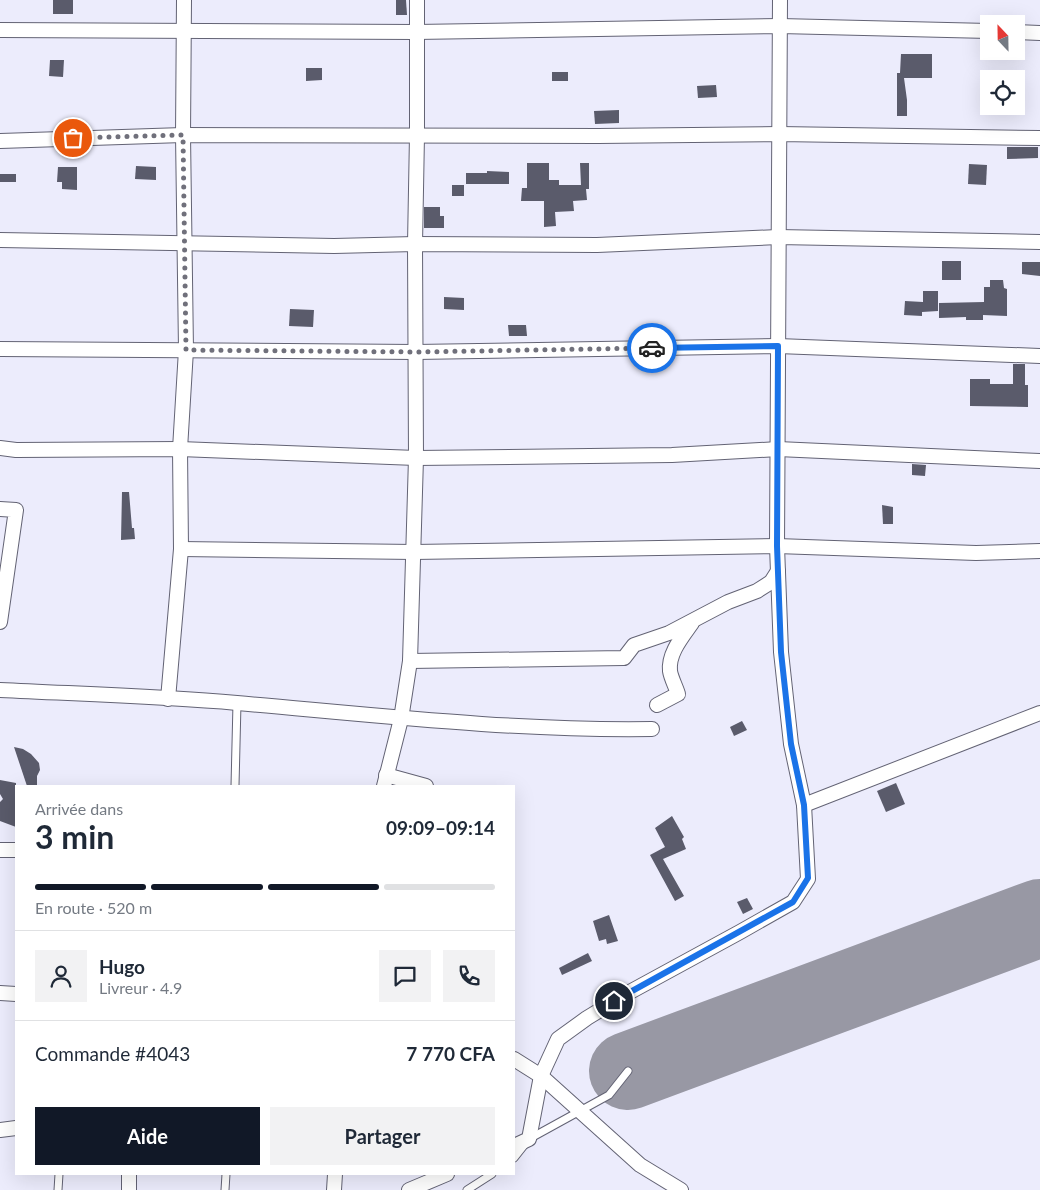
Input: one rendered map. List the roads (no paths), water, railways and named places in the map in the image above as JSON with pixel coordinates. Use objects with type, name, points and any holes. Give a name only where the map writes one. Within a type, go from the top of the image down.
[{"type":"street","points":[[168,699],[181,549],[180,449],[186,350],[182,30],[184,0]]},
{"type":"street","points":[[417,0],[417,135],[414,244],[416,458],[410,661],[401,719],[385,780],[419,785]]},
{"type":"street","points":[[515,1146],[529,1139],[541,1076],[558,1039],[586,1018],[628,993],[793,902],[808,878],[804,805],[791,744],[781,652],[777,546],[780,0]]},
{"type":"street","points":[[0,30],[416,32],[780,26],[980,31]]},
{"type":"street","points":[[1025,32],[1040,32]]},
{"type":"street","points":[[0,141],[183,135],[598,136],[779,134],[1040,138]]},
{"type":"street","points":[[0,240],[334,246],[414,244],[597,245],[778,237],[1040,242]]},
{"type":"street","points":[[0,349],[416,352],[778,346],[1040,356]]},
{"type":"street","points":[[0,448],[16,450],[180,449],[416,458],[672,455],[778,449],[1040,461]]},
{"type":"street","points":[[0,509],[16,510],[0,622]]},
{"type":"street","points":[[181,549],[414,552],[777,546],[976,553],[1040,551]]},
{"type":"street","points":[[410,661],[624,658],[634,645],[669,633],[728,602],[757,591],[771,582],[778,571]]},
{"type":"street","points":[[657,705],[678,694],[670,670],[673,654],[679,641],[694,621]]},
{"type":"street","points":[[0,690],[237,703],[401,719],[552,729],[652,729]]},
{"type":"street","points":[[804,805],[1040,713]]},
{"type":"street","points":[[0,850],[15,850]]},
{"type":"street","points":[[0,993],[15,994]]},
{"type":"street","points":[[515,1060],[541,1076],[640,1165],[681,1190]]},
{"type":"street","points":[[0,1130],[15,1128]]},
{"type":"street","points":[[129,1175],[129,1190]]},
{"type":"street","points":[[334,1190],[335,1175]]},
{"type":"street","points":[[409,1190],[445,1175]]},
{"type":"lane","points":[[235,785],[237,703]]},
{"type":"lane","points":[[515,1157],[529,1139],[609,1095],[628,1071]]},
{"type":"lane","points":[[58,1190],[59,1175]]},
{"type":"lane","points":[[226,1175],[226,1190]]},
{"type":"lane","points":[[468,1190],[490,1175]]}]
